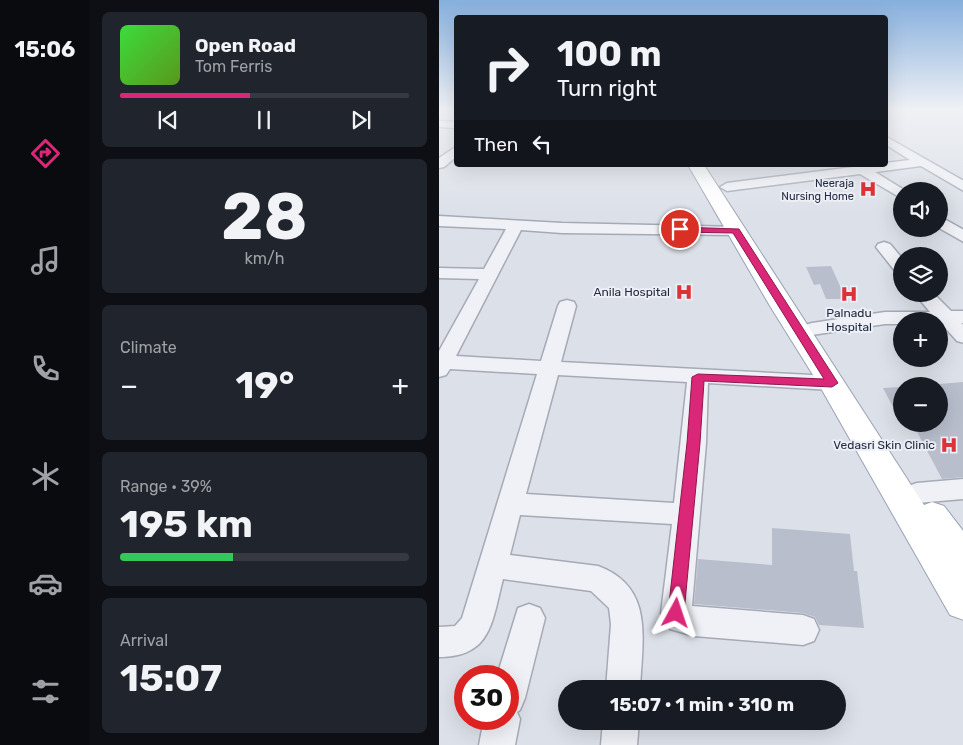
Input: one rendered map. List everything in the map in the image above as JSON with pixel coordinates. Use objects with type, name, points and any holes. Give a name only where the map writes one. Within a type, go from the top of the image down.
[{"type":"main road","points":[[697,167],[832,383],[963,602]]},
{"type":"main road","points":[[713,167],[812,329],[963,563]]},
{"type":"street","points":[[893,145],[963,187]]},
{"type":"street","points":[[439,152],[454,151]]},
{"type":"street","points":[[439,164],[454,152]]},
{"type":"street","points":[[727,188],[923,162]]},
{"type":"street","points":[[864,171],[893,189]]},
{"type":"street","points":[[439,221],[517,225],[736,230]]},
{"type":"street","points":[[517,225],[440,364],[614,370],[698,377],[832,383]]},
{"type":"street","points":[[948,227],[963,237]]},
{"type":"street","points":[[884,247],[893,258]]},
{"type":"street","points":[[439,273],[490,274]]},
{"type":"street","points":[[934,302],[954,318],[963,337]]},
{"type":"street","points":[[439,642],[458,642],[470,636],[551,367],[567,306]]},
{"type":"street","points":[[812,329],[885,318],[954,318]]},
{"type":"street","points":[[698,377],[694,443],[676,613],[681,619],[803,630]]},
{"type":"street","points":[[917,493],[963,489]]},
{"type":"street","points":[[510,504],[686,514]]},
{"type":"street","points":[[492,565],[598,578],[623,601],[627,624],[624,680]]},
{"type":"street","points":[[517,665],[529,618]]},
{"type":"street","points":[[497,745],[500,730]]},
{"type":"street","points":[[619,745],[620,730]]},
{"type":"building","points":[[831,266],[846,299],[826,299],[820,284],[814,285],[806,267]]},
{"type":"building","points":[[964,382],[964,477],[942,479],[917,432],[948,432],[948,383]]},
{"type":"building","points":[[893,387],[893,407],[883,388]]},
{"type":"building","points":[[772,528],[850,534],[864,628],[819,625],[815,617],[803,613],[694,604],[698,559],[772,565]]},
{"type":"place","name":"Neeraja Nursing Home","points":[[868,189]]},
{"type":"place","name":"Anila Hospital","points":[[684,292]]},
{"type":"place","name":"Palnadu Hospital","points":[[849,294]]},
{"type":"place","name":"Vedasri Skin Clinic","points":[[949,445]]},
{"type":"route","points":[[676,613],[694,443],[698,377],[832,383],[736,230],[680,229]]}]
